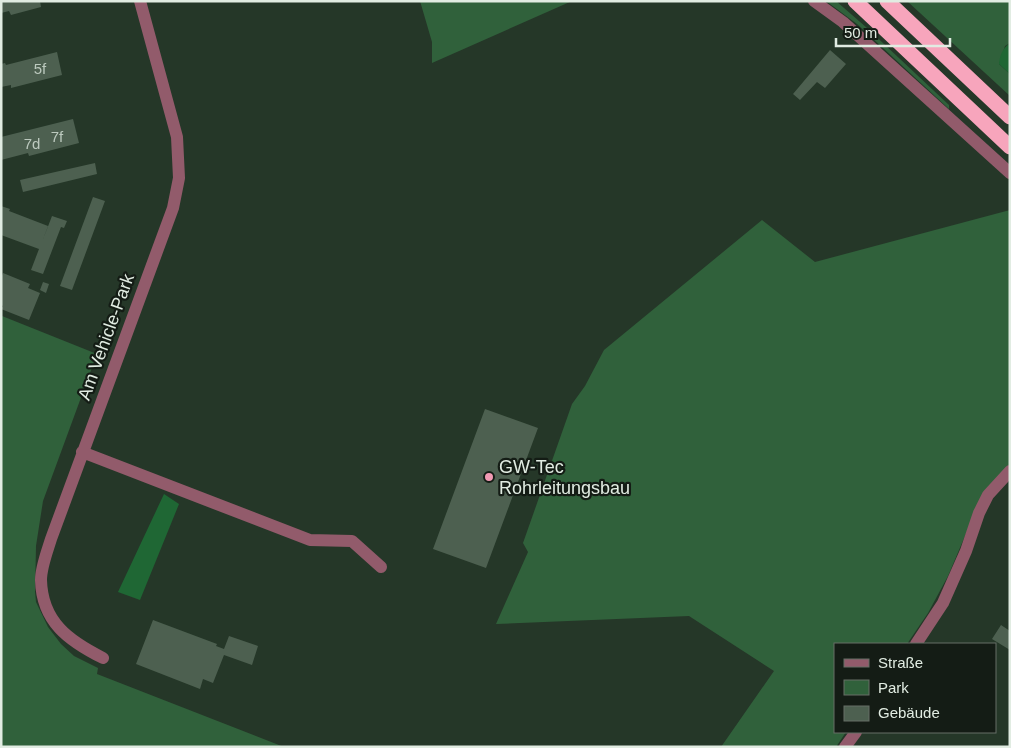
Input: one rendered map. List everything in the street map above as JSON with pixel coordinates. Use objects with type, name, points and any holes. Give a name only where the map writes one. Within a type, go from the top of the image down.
[{"type":"highway","points":[[854,1],[1010,147]]},
{"type":"highway","points":[[887,1],[1010,117]]},
{"type":"street","name":"Am Vehicle-Park","points":[[102,658],[67,638],[54,623],[44,600],[41,579],[51,538],[173,208],[179,178],[177,137],[140,1]]},
{"type":"street","points":[[814,1],[843,22],[1010,173]]},
{"type":"street","points":[[82,452],[310,540],[352,542],[381,567]]},
{"type":"street","points":[[917,643],[943,603],[988,495],[1010,471]]},
{"type":"street","points":[[845,747],[855,733]]},
{"type":"green space","points":[[420,1],[572,1],[432,63],[432,42]]},
{"type":"green space","points":[[826,1],[836,1],[867,28],[949,105],[949,109],[857,24]]},
{"type":"green space","points":[[907,1],[1010,1],[1010,43],[1005,46],[999,64],[1010,74],[1010,96]]},
{"type":"green space","points":[[1010,43],[1010,74],[999,64],[1002,52]]},
{"type":"green space","points":[[1010,210],[1010,464],[990,485],[970,524],[948,576],[928,613],[908,643],[834,643],[834,733],[845,733],[836,747],[721,747],[774,671],[689,616],[496,624],[528,552],[523,543],[572,404],[585,386],[604,350],[762,220],[815,262]]},
{"type":"green space","points":[[2,316],[97,354],[43,501],[36,546],[35,592],[36,602],[48,627],[61,644],[74,656],[98,668],[97,674],[284,747],[1,747]]},
{"type":"green space","points":[[164,494],[179,504],[140,600],[118,592]]},
{"type":"building","points":[[1,1],[40,1],[41,7],[11,15],[9,11],[1,13]]},
{"type":"building","points":[[830,50],[846,64],[825,88],[817,82],[800,100],[793,94]]},
{"type":"building","points":[[57,52],[62,75],[11,88],[11,85],[1,87],[1,64],[5,63],[6,65]]},
{"type":"building","points":[[73,119],[79,143],[29,156],[28,153],[1,160],[1,137]]},
{"type":"building","points":[[95,163],[97,174],[23,192],[20,180]]},
{"type":"building","points":[[93,197],[105,201],[72,290],[60,286]]},
{"type":"building","points":[[1,206],[48,226],[42,242],[52,216],[67,221],[64,228],[61,227],[43,274],[31,270],[39,249],[1,235]]},
{"type":"building","points":[[3,273],[30,284],[28,288],[40,293],[29,320],[1,309],[3,306],[1,305],[1,278]]},
{"type":"building","points":[[43,282],[49,284],[46,293],[40,290]]},
{"type":"building","points":[[485,409],[538,428],[486,568],[433,549]]},
{"type":"building","points":[[153,620],[217,644],[216,646],[224,649],[229,636],[258,646],[252,665],[224,655],[213,683],[203,679],[200,689],[136,664]]},
{"type":"building","points":[[1001,625],[1010,631],[1010,650],[992,639]]},
{"type":"place","name":"GW-Tec Rohrleitungsbau","points":[[489,477]]}]
